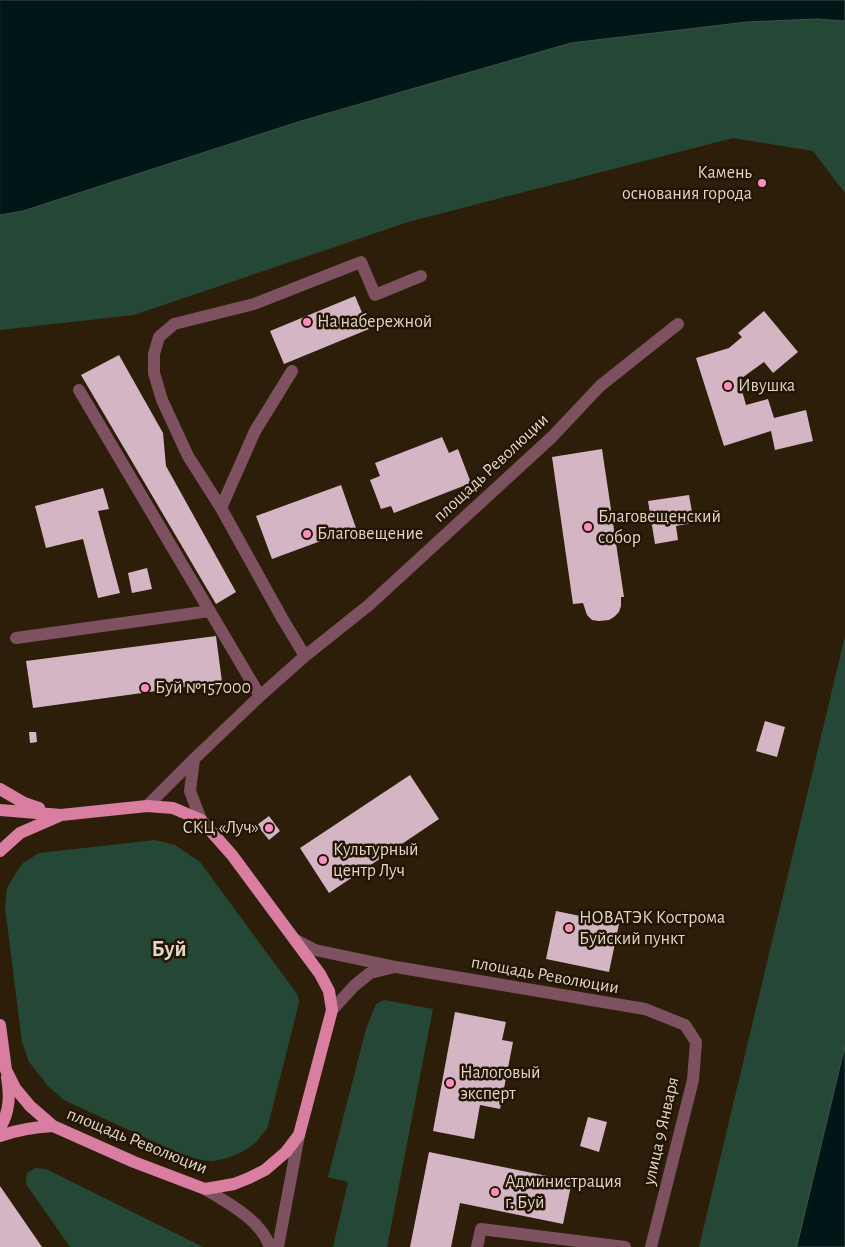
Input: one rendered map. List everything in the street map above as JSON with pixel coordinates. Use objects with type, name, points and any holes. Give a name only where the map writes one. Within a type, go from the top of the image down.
[{"type":"main road","name":"площадь Революции","points":[[0,789],[24,804],[61,815]]},
{"type":"main road","name":"площадь Революции","points":[[0,810],[61,815],[148,806],[173,808],[201,820],[232,855],[320,974],[329,992],[332,1010],[299,1135],[286,1152],[265,1170],[234,1184],[205,1189],[134,1162],[53,1126],[30,1106],[16,1088],[6,1070],[0,1025]]},
{"type":"main road","name":"площадь Революции","points":[[0,851],[20,834],[61,815]]},
{"type":"main road","points":[[0,1128],[7,1115],[9,1104],[6,1070]]},
{"type":"main road","points":[[0,1136],[38,1127],[53,1126]]},
{"type":"street","points":[[305,656],[221,508],[188,456],[162,400],[154,373],[154,354],[159,337],[174,324],[254,304],[361,262],[375,295],[421,276]]},
{"type":"street","name":"площадь Революции","points":[[148,806],[260,696],[305,656],[369,605],[552,437],[600,386],[678,324]]},
{"type":"street","points":[[221,508],[255,431],[292,371]]},
{"type":"street","points":[[79,390],[260,696]]},
{"type":"street","points":[[16,638],[210,611]]},
{"type":"street","name":"площадь Революции","points":[[194,759],[190,791],[201,820]]},
{"type":"street","name":"площадь Революции","points":[[294,939],[315,950],[396,967],[645,1010],[685,1025]]},
{"type":"street","name":"площадь Революции","points":[[332,1010],[354,986],[370,973],[396,967]]},
{"type":"street","name":"улица 9 Января","points":[[651,1247],[693,1080],[696,1042],[685,1025]]},
{"type":"street","points":[[278,1247],[299,1135]]},
{"type":"street","points":[[205,1189],[236,1208],[255,1224],[268,1240],[270,1247]]},
{"type":"street","points":[[478,1247],[481,1229],[625,1247]]},
{"type":"green space","points":[[817,19],[845,21],[845,193],[813,151],[733,138],[408,222],[134,315],[0,330],[0,215],[23,211],[301,121],[571,43],[747,22]]},
{"type":"green space","points":[[845,636],[845,1046],[797,1247],[699,1247]]},
{"type":"green space","points":[[155,840],[175,845],[200,862],[297,994],[299,1000],[267,1129],[248,1148],[231,1157],[219,1160],[213,1161],[185,1156],[64,1100],[48,1086],[29,1062],[22,1042],[5,907],[7,888],[16,873],[23,863],[39,853]]},
{"type":"green space","points":[[384,1000],[433,1009],[387,1247],[333,1247],[348,1182],[328,1177],[366,1029],[376,1004]]},
{"type":"green space","points":[[35,1168],[46,1169],[203,1247],[70,1247],[26,1184],[27,1173]]},
{"type":"shaded area","points":[[0,0],[845,0],[845,21],[817,19],[747,22],[571,43],[301,121],[23,211],[0,215]]},
{"type":"shaded area","points":[[845,1046],[845,1247],[797,1247]]},
{"type":"building","points":[[355,296],[369,329],[284,364],[270,331]]},
{"type":"building","points":[[764,311],[798,352],[773,373],[764,362],[739,380],[746,405],[768,399],[774,418],[806,410],[813,441],[775,450],[771,431],[724,446],[696,358],[729,348],[742,337],[738,333]]},
{"type":"building","points":[[119,355],[163,433],[166,466],[236,592],[216,604],[81,375]]},
{"type":"building","points":[[442,437],[449,453],[458,449],[471,483],[394,513],[391,506],[381,509],[370,480],[380,476],[375,463]]},
{"type":"building","name":"Благовещенский собор","points":[[602,449],[624,597],[621,597],[619,612],[614,617],[609,620],[599,621],[592,620],[587,615],[583,603],[573,604],[552,457]]},
{"type":"building","points":[[341,485],[356,528],[272,559],[256,516]]},
{"type":"building","points":[[103,488],[109,509],[98,511],[120,593],[98,598],[83,539],[46,548],[35,506]]},
{"type":"building","points":[[689,495],[694,523],[676,526],[678,540],[655,544],[648,501]]},
{"type":"building","points":[[147,568],[152,589],[132,593],[128,573]]},
{"type":"building","points":[[216,636],[222,682],[33,708],[26,661]]},
{"type":"building","points":[[765,721],[785,727],[777,757],[756,751]]},
{"type":"building","points":[[29,732],[36,732],[37,742],[30,743]]},
{"type":"building","points":[[410,775],[439,819],[329,893],[300,848]]},
{"type":"building","name":"СКЦ «Луч»","points":[[269,816],[280,831],[269,840],[257,825]]},
{"type":"building","points":[[556,911],[619,924],[609,972],[546,959]]},
{"type":"building","points":[[455,1012],[506,1022],[502,1040],[513,1042],[500,1109],[480,1105],[474,1139],[433,1131]]},
{"type":"building","points":[[588,1117],[607,1122],[599,1152],[580,1146]]},
{"type":"building","name":"Администрация г. Буй","points":[[429,1152],[572,1181],[563,1224],[460,1203],[451,1247],[410,1247]]},
{"type":"building","points":[[0,1186],[42,1247],[0,1247]]},
{"type":"place","name":"Камень основания города","points":[[762,183]]},
{"type":"place","name":"На набережной","points":[[307,322]]},
{"type":"place","name":"Ивушка","points":[[728,386]]},
{"type":"place","name":"Благовещенский собор","points":[[588,527]]},
{"type":"place","name":"Благовещение","points":[[307,534]]},
{"type":"place","name":"Буй №157000","points":[[145,688]]},
{"type":"place","name":"СКЦ «Луч»","points":[[269,828]]},
{"type":"place","name":"Культурный центр Луч","points":[[323,860]]},
{"type":"place","name":"НОВАТЭК Кострома Буйский пункт","points":[[569,928]]},
{"type":"place","name":"Налоговый эксперт","points":[[450,1083]]},
{"type":"place","name":"Администрация г. Буй","points":[[495,1192]]},
{"type":"district","name":"Буй","points":[[169,949]]}]
